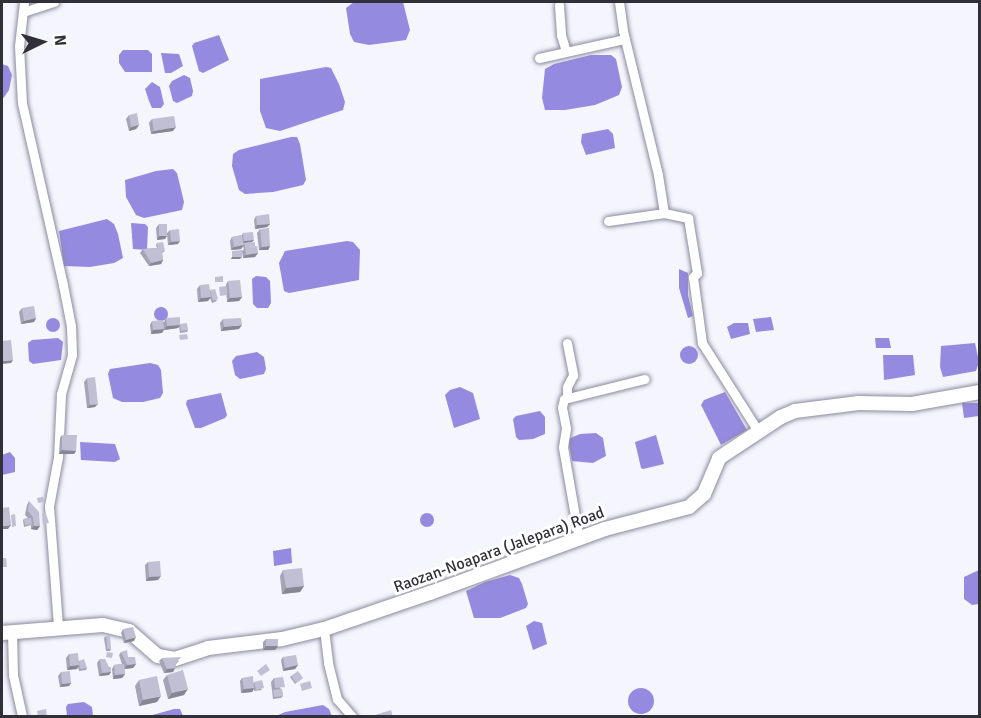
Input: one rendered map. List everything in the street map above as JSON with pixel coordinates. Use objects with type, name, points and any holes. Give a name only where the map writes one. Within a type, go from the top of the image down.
[{"type":"main road","name":"Raozan-Noapara (Jalepara) Road","points":[[7,632],[103,625],[118,628],[136,636],[158,656],[175,659],[208,648],[282,639],[324,629],[605,529],[694,505],[704,494],[711,470],[719,458],[780,417],[803,410],[858,403],[912,404],[980,392]]},
{"type":"street","points":[[54,2],[24,7],[18,55],[22,103],[71,326],[72,355],[61,394],[58,458],[49,506],[58,627]]},
{"type":"street","points":[[620,2],[625,39],[658,175],[664,213]]},
{"type":"street","points":[[559,5],[561,35],[566,51]]},
{"type":"street","points":[[539,58],[625,39]]},
{"type":"street","points":[[608,221],[664,213],[688,219],[697,273],[693,277],[702,343],[759,431]]},
{"type":"street","points":[[567,343],[573,375],[567,387],[567,397],[561,407],[566,428],[563,447],[579,539]]},
{"type":"street","points":[[567,397],[645,379]]},
{"type":"street","points":[[324,629],[328,663],[337,699],[352,717]]},
{"type":"street","points":[[7,632],[22,717]]},
{"type":"shaded area","points":[[354,2],[403,2],[410,30],[406,40],[369,45],[354,42],[350,34],[346,8]]},
{"type":"shaded area","points":[[219,35],[229,60],[203,73],[199,71],[192,46],[194,43]]},
{"type":"shaded area","points":[[123,50],[148,50],[152,54],[152,72],[125,72],[119,63],[119,55]]},
{"type":"shaded area","points":[[161,53],[179,54],[183,66],[171,73],[165,73]]},
{"type":"shaded area","points":[[591,55],[611,55],[616,59],[622,87],[619,95],[595,105],[565,110],[545,110],[542,98],[545,69],[554,64]]},
{"type":"shaded area","points":[[2,64],[8,66],[12,75],[9,90],[2,100]]},
{"type":"shaded area","points":[[331,68],[339,84],[345,102],[343,110],[280,131],[266,128],[260,111],[260,79]]},
{"type":"shaded area","points":[[184,75],[190,78],[192,96],[177,103],[173,101],[169,86],[172,81]]},
{"type":"shaded area","points":[[152,82],[160,87],[164,104],[161,108],[152,108],[149,101],[145,89]]},
{"type":"shaded area","points":[[608,129],[613,134],[615,148],[586,155],[581,142],[582,134]]},
{"type":"shaded area","points":[[297,137],[300,144],[306,180],[303,185],[273,192],[245,194],[239,190],[232,166],[233,154],[239,150]]},
{"type":"shaded area","points":[[173,169],[177,173],[184,202],[182,210],[144,218],[136,215],[126,197],[125,180],[156,171]]},
{"type":"shaded area","points":[[107,219],[114,224],[123,258],[114,263],[90,267],[64,266],[59,231]]},
{"type":"shaded area","points":[[131,223],[145,224],[148,227],[147,250],[133,249]]},
{"type":"shaded area","points":[[353,242],[360,250],[359,280],[289,293],[284,291],[279,263],[285,251]]},
{"type":"shaded area","points":[[679,269],[688,273],[688,295],[693,316],[688,318],[679,288]]},
{"type":"shaded area","points":[[256,276],[266,277],[270,281],[271,303],[268,308],[257,308],[253,304],[252,279]]},
{"type":"shaded area","points":[[158,307],[164,307],[168,314],[164,321],[158,321],[154,317],[154,311]]},
{"type":"shaded area","points":[[771,317],[774,330],[756,332],[753,319]]},
{"type":"shaded area","points":[[50,318],[56,318],[60,325],[56,332],[50,332],[46,328],[46,322]]},
{"type":"shaded area","points":[[734,323],[748,323],[750,334],[731,339],[727,327]]},
{"type":"shaded area","points":[[58,338],[63,342],[61,360],[33,364],[29,361],[28,343],[32,340]]},
{"type":"shaded area","points":[[875,338],[889,338],[891,348],[876,348]]},
{"type":"shaded area","points":[[975,343],[979,362],[976,371],[943,377],[940,367],[941,346]]},
{"type":"shaded area","points":[[689,346],[695,349],[698,355],[695,361],[689,364],[683,361],[680,355],[683,349]]},
{"type":"shaded area","points":[[257,352],[264,357],[266,369],[264,374],[240,379],[235,375],[232,361],[236,356]]},
{"type":"shaded area","points":[[883,355],[913,355],[915,375],[884,380]]},
{"type":"shaded area","points":[[150,363],[158,365],[161,370],[163,393],[160,398],[143,402],[122,402],[113,398],[108,374],[110,369]]},
{"type":"shaded area","points":[[460,387],[473,393],[480,419],[454,428],[445,395],[450,390]]},
{"type":"shaded area","points":[[725,392],[747,430],[721,445],[701,405],[704,400]]},
{"type":"shaded area","points":[[221,393],[227,415],[225,418],[201,428],[195,428],[186,404],[187,400]]},
{"type":"shaded area","points":[[962,403],[979,403],[979,416],[964,418]]},
{"type":"shaded area","points":[[540,411],[545,417],[545,434],[533,439],[519,440],[516,437],[513,419],[516,416]]},
{"type":"shaded area","points":[[596,433],[603,438],[606,456],[593,463],[572,461],[568,439],[580,434]]},
{"type":"shaded area","points":[[656,435],[664,464],[643,469],[635,442]]},
{"type":"shaded area","points":[[80,442],[115,444],[120,459],[115,462],[81,460]]},
{"type":"shaded area","points":[[10,452],[15,458],[15,472],[2,475],[2,455]]},
{"type":"shaded area","points":[[427,513],[432,515],[434,520],[432,525],[427,527],[422,525],[420,520],[422,515]]},
{"type":"shaded area","points":[[291,548],[292,563],[274,566],[273,551]]},
{"type":"shaded area","points":[[979,570],[979,604],[972,605],[964,599],[964,577]]},
{"type":"shaded area","points":[[510,575],[519,578],[522,584],[528,604],[526,608],[500,618],[474,618],[466,591],[485,582]]},
{"type":"shaded area","points":[[534,621],[542,623],[547,644],[533,650],[526,626]]},
{"type":"shaded area","points":[[641,688],[650,692],[654,701],[650,710],[641,714],[632,710],[628,701],[632,692]]},
{"type":"shaded area","points":[[84,702],[92,707],[93,716],[67,716],[68,704]]},
{"type":"shaded area","points":[[323,705],[329,709],[332,716],[276,716],[285,712]]},
{"type":"shaded area","points":[[180,709],[183,716],[149,716]]},
{"type":"building","points":[[137,113],[139,125],[131,127],[129,115]]},
{"type":"building","points":[[174,116],[176,127],[154,131],[152,119]]},
{"type":"building","points":[[269,214],[270,224],[257,225],[256,216]]},
{"type":"building","points":[[159,224],[167,224],[167,236],[159,236]]},
{"type":"building","points":[[269,228],[270,246],[262,247],[260,229]]},
{"type":"building","points":[[179,229],[180,241],[171,242],[170,230]]},
{"type":"building","points":[[253,232],[254,240],[244,241],[243,233]]},
{"type":"building","points":[[242,235],[244,245],[234,247],[232,237]]},
{"type":"building","points":[[163,242],[165,251],[161,252],[157,243]]},
{"type":"building","points":[[255,242],[255,246],[245,247],[245,243]]},
{"type":"building","points":[[257,246],[258,253],[246,255],[245,247]]},
{"type":"building","points":[[157,248],[162,252],[163,260],[151,263],[143,249]]},
{"type":"building","points":[[242,250],[242,257],[232,257],[232,251]]},
{"type":"building","points":[[223,276],[223,282],[215,282],[215,277]]},
{"type":"building","points":[[240,280],[242,297],[230,298],[228,281]]},
{"type":"building","points":[[209,284],[211,297],[201,298],[200,285]]},
{"type":"building","points":[[226,286],[227,295],[220,296],[219,287]]},
{"type":"building","points":[[215,289],[218,299],[213,301],[210,290]]},
{"type":"building","points":[[34,306],[36,318],[24,321],[22,308]]},
{"type":"building","points":[[180,317],[180,325],[167,326],[166,318]]},
{"type":"building","points":[[241,318],[242,325],[224,327],[223,319]]},
{"type":"building","points":[[163,320],[164,329],[153,330],[152,321]]},
{"type":"building","points":[[187,323],[188,330],[181,331],[180,324]]},
{"type":"building","points":[[187,334],[188,339],[180,340],[179,335]]},
{"type":"building","points":[[11,340],[13,360],[2,361],[2,341]]},
{"type":"building","points":[[95,377],[98,404],[90,405],[87,378]]},
{"type":"building","points":[[62,435],[77,435],[76,451],[62,450]]},
{"type":"building","points":[[43,497],[44,502],[38,503],[37,498]]},
{"type":"building","points":[[29,501],[39,512],[40,526],[34,526],[33,517],[28,511]]},
{"type":"building","points":[[9,507],[11,525],[2,526],[2,508]]},
{"type":"building","points":[[15,514],[16,526],[12,527],[11,515]]},
{"type":"building","points":[[42,514],[46,514],[49,523],[43,524]]},
{"type":"building","points":[[31,518],[32,524],[25,525],[24,519]]},
{"type":"building","points":[[2,558],[6,558],[7,567],[3,567]]},
{"type":"building","points":[[160,561],[161,576],[149,577],[148,562]]},
{"type":"building","points":[[302,568],[304,586],[286,588],[283,570]]},
{"type":"building","points":[[133,627],[136,637],[126,640],[123,629]]},
{"type":"building","points":[[110,635],[111,649],[107,649],[106,636]]},
{"type":"building","points":[[266,639],[278,639],[278,646],[266,646]]},
{"type":"building","points":[[127,650],[128,657],[135,657],[136,664],[127,665],[121,652]]},
{"type":"building","points":[[107,652],[113,653],[112,658],[106,657]]},
{"type":"building","points":[[78,653],[79,665],[70,666],[69,654]]},
{"type":"building","points":[[296,655],[298,665],[285,668],[283,657]]},
{"type":"building","points":[[181,657],[175,668],[167,669],[162,658]]},
{"type":"building","points":[[84,659],[87,668],[80,669],[79,661]]},
{"type":"building","points":[[100,659],[105,659],[111,667],[111,672],[102,673]]},
{"type":"building","points":[[124,664],[125,674],[115,675],[114,665]]},
{"type":"building","points":[[266,664],[270,670],[261,676],[257,671]]},
{"type":"building","points":[[183,670],[188,689],[172,693],[167,675]]},
{"type":"building","points":[[70,671],[71,683],[62,684],[61,672]]},
{"type":"building","points":[[298,671],[303,678],[296,683],[291,676]]},
{"type":"building","points":[[157,676],[161,696],[143,700],[139,680]]},
{"type":"building","points":[[253,676],[254,688],[244,689],[242,678]]},
{"type":"building","points":[[283,677],[285,687],[275,688],[274,678]]},
{"type":"building","points":[[262,680],[264,688],[256,690],[254,682]]},
{"type":"building","points":[[310,681],[312,688],[302,691],[300,684]]},
{"type":"building","points":[[282,689],[283,696],[274,697],[273,690]]},
{"type":"building","points":[[46,709],[47,717],[38,717],[37,711]]},
{"type":"building","points":[[391,710],[393,717],[375,717],[375,715]]}]
